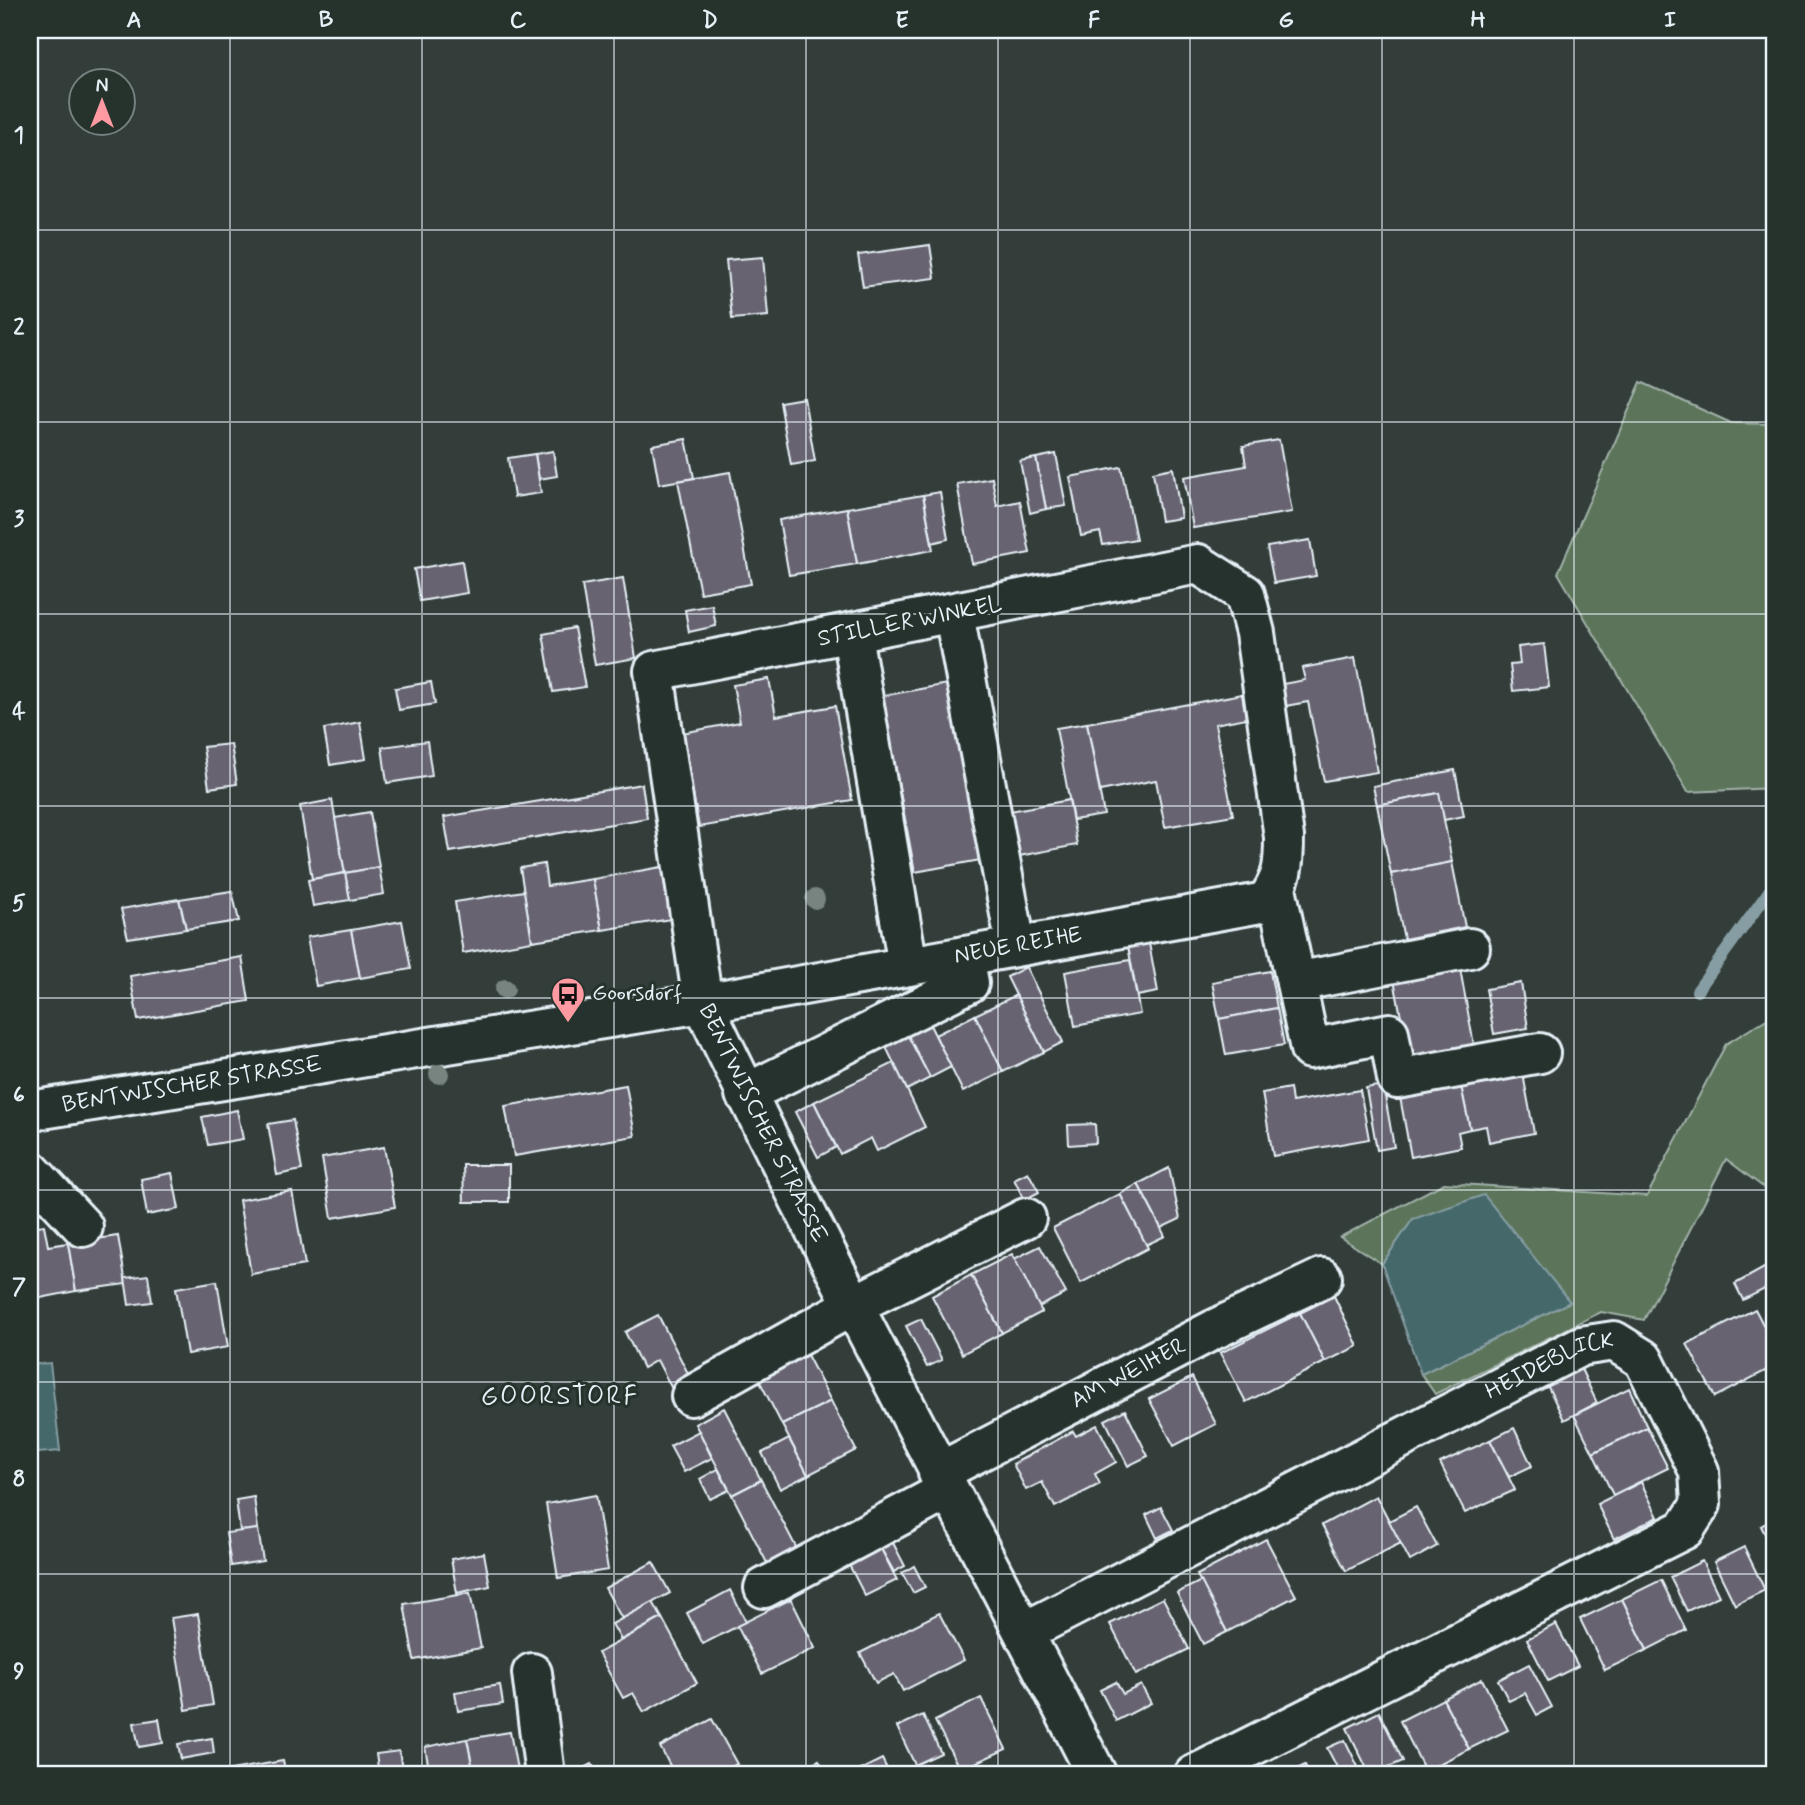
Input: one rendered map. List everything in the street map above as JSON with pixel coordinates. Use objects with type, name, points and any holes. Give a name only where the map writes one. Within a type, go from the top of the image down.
[{"type":"street","name":"STILLER WINKEL","points":[[703,1003],[654,671],[1198,564],[1245,594],[1255,633],[1284,837],[1284,868],[1276,887]]},
{"type":"street","points":[[954,614],[1016,946]]},
{"type":"street","points":[[852,634],[908,966]]},
{"type":"street","points":[[1276,887],[1310,1049],[1389,1033],[1397,1079],[1540,1053]]},
{"type":"street","name":"NEUE REIHE","points":[[703,1003],[1266,902],[1276,887]]},
{"type":"street","points":[[1296,982],[1470,948]]},
{"type":"street","points":[[746,1094],[969,984],[964,956]]},
{"type":"street","name":"BENTWISCHER STRASSE","points":[[30,1111],[703,1003],[852,1306],[1097,1775]]},
{"type":"street","points":[[30,1170],[83,1227]]},
{"type":"street","points":[[691,1396],[852,1306],[1026,1218]]},
{"type":"street","name":"AM WEIHER","points":[[764,1588],[943,1482],[1215,1329],[1322,1278]]},
{"type":"street","name":"HEIDEBLICK","points":[[1024,1632],[1581,1346],[1614,1341],[1643,1359],[1699,1471],[1701,1504],[1685,1529],[1194,1775]]},
{"type":"street","points":[[532,1672],[545,1775]]},
{"type":"green space","points":[[1641,382],[1731,423],[1775,424],[1775,788],[1688,792],[1558,573]]},
{"type":"green space","points":[[1775,1014],[1775,1196],[1726,1159],[1644,1320],[1601,1312],[1435,1394],[1421,1374],[1570,1302],[1413,1219],[1382,1264],[1340,1237],[1444,1183],[1647,1196],[1726,1044]]},
{"type":"water","points":[[1484,1195],[1570,1302],[1421,1374],[1382,1264],[1413,1219]]},
{"type":"water","points":[[50,1363],[60,1451],[38,1453],[30,1365]]},
{"type":"building","points":[[930,245],[935,278],[863,287],[858,255]]},
{"type":"building","points":[[763,257],[768,316],[732,319],[726,260]]},
{"type":"building","points":[[804,398],[815,461],[791,465],[780,402]]},
{"type":"building","points":[[686,439],[694,478],[659,484],[652,445]]},
{"type":"building","points":[[1279,440],[1292,512],[1193,528],[1184,477],[1246,466],[1243,446]]},
{"type":"building","points":[[553,451],[557,476],[539,479],[535,454]]},
{"type":"building","points":[[535,454],[541,493],[514,497],[508,458]]},
{"type":"building","points":[[1056,454],[1066,506],[1046,509],[1036,458]]},
{"type":"building","points":[[1036,458],[1046,509],[1030,513],[1020,461]]},
{"type":"building","points":[[1121,467],[1136,539],[1103,545],[1100,532],[1081,536],[1070,477]]},
{"type":"building","points":[[1173,468],[1181,518],[1161,521],[1153,472]]},
{"type":"building","points":[[730,472],[751,584],[700,593],[678,481]]},
{"type":"building","points":[[992,478],[997,506],[1020,501],[1030,553],[972,564],[957,484]]},
{"type":"building","points":[[940,492],[948,539],[932,543],[923,495]]},
{"type":"building","points":[[923,495],[933,550],[857,564],[847,508]]},
{"type":"building","points":[[847,508],[857,564],[789,575],[779,520]]},
{"type":"building","points":[[1310,540],[1316,576],[1274,583],[1267,547]]},
{"type":"building","points":[[462,561],[467,593],[420,601],[414,569]]},
{"type":"building","points":[[623,578],[636,658],[595,665],[582,585]]},
{"type":"building","points":[[712,605],[716,626],[689,632],[685,610]]},
{"type":"building","points":[[574,628],[585,687],[553,692],[543,634]]},
{"type":"building","points":[[1544,644],[1549,687],[1513,691],[1510,665],[1520,664],[1518,647]]},
{"type":"building","points":[[1355,658],[1377,772],[1324,781],[1308,702],[1280,707],[1277,685],[1305,680],[1302,668]]},
{"type":"building","points":[[769,679],[776,716],[835,706],[852,800],[699,827],[682,733],[740,722],[733,685]]},
{"type":"building","points":[[431,682],[435,704],[399,710],[395,688]]},
{"type":"building","points":[[953,683],[986,859],[915,872],[882,696]]},
{"type":"building","points":[[1242,694],[1246,718],[1215,724],[1233,815],[1165,827],[1156,780],[1100,791],[1087,723]]},
{"type":"building","points":[[360,722],[366,759],[330,765],[324,729]]},
{"type":"building","points":[[1087,723],[1104,815],[1073,820],[1056,728]]},
{"type":"building","points":[[427,741],[432,776],[387,783],[382,747]]},
{"type":"building","points":[[231,744],[237,784],[209,788],[203,747]]},
{"type":"building","points":[[1455,770],[1464,816],[1444,820],[1439,793],[1377,805],[1373,786]]},
{"type":"building","points":[[642,784],[647,818],[450,852],[444,817]]},
{"type":"building","points":[[1439,793],[1452,862],[1391,874],[1377,805]]},
{"type":"building","points":[[332,800],[345,873],[312,879],[300,806]]},
{"type":"building","points":[[1069,800],[1077,845],[1019,856],[1010,811]]},
{"type":"building","points":[[370,812],[379,867],[345,873],[335,818]]},
{"type":"building","points":[[1452,862],[1465,927],[1404,939],[1391,874]]},
{"type":"building","points":[[544,864],[547,886],[593,879],[602,930],[532,941],[520,868]]},
{"type":"building","points":[[379,867],[384,894],[350,900],[345,873]]},
{"type":"building","points":[[662,867],[671,919],[602,930],[593,879]]},
{"type":"building","points":[[345,873],[350,900],[313,906],[308,880]]},
{"type":"building","points":[[232,891],[239,921],[186,929],[179,899]]},
{"type":"building","points":[[524,891],[532,941],[463,953],[455,902]]},
{"type":"building","points":[[179,899],[186,929],[128,938],[121,909]]},
{"type":"building","points":[[402,921],[411,969],[360,978],[351,930]]},
{"type":"building","points":[[351,930],[360,978],[316,986],[307,937]]},
{"type":"building","points":[[1149,943],[1158,992],[1137,996],[1128,946]]},
{"type":"building","points":[[242,957],[249,1001],[138,1020],[130,976]]},
{"type":"building","points":[[1130,960],[1140,1014],[1075,1026],[1065,972]]},
{"type":"building","points":[[1459,963],[1475,1051],[1410,1063],[1393,975]]},
{"type":"building","points":[[1026,967],[1063,1042],[1044,1052],[1007,977]]},
{"type":"building","points":[[1270,971],[1277,1008],[1219,1019],[1212,982]]},
{"type":"building","points":[[1521,983],[1528,1028],[1494,1034],[1486,989]]},
{"type":"building","points":[[1016,995],[1044,1052],[1003,1072],[975,1015]]},
{"type":"building","points":[[1277,1008],[1284,1045],[1226,1055],[1219,1019]]},
{"type":"building","points":[[975,1015],[1003,1072],[963,1092],[935,1035]]},
{"type":"building","points":[[926,1017],[951,1067],[930,1078],[904,1028]]},
{"type":"building","points":[[904,1028],[930,1078],[907,1090],[882,1039]]},
{"type":"building","points":[[894,1063],[925,1127],[877,1151],[871,1138],[840,1154],[814,1102]]},
{"type":"building","points":[[1523,1074],[1534,1133],[1489,1142],[1486,1126],[1470,1129],[1461,1086]]},
{"type":"building","points":[[626,1085],[635,1136],[514,1156],[505,1106]]},
{"type":"building","points":[[1383,1085],[1394,1147],[1377,1150],[1366,1088]]},
{"type":"building","points":[[1461,1086],[1470,1129],[1458,1132],[1461,1147],[1411,1157],[1400,1097]]},
{"type":"building","points":[[1290,1088],[1292,1102],[1360,1090],[1369,1139],[1273,1156],[1262,1093]]},
{"type":"building","points":[[814,1102],[836,1147],[818,1157],[795,1112]]},
{"type":"building","points":[[237,1110],[243,1139],[208,1145],[202,1117]]},
{"type":"building","points":[[293,1120],[302,1170],[277,1175],[268,1124]]},
{"type":"building","points":[[1095,1124],[1096,1143],[1069,1145],[1068,1125]]},
{"type":"building","points":[[384,1147],[395,1207],[332,1218],[322,1158]]},
{"type":"building","points":[[463,1165],[509,1165],[509,1202],[464,1202]]},
{"type":"building","points":[[1169,1168],[1180,1219],[1161,1228],[1138,1184]]},
{"type":"building","points":[[1028,1172],[1039,1192],[1024,1200],[1014,1179]]},
{"type":"building","points":[[172,1173],[179,1209],[147,1215],[141,1179]]},
{"type":"building","points":[[1138,1184],[1165,1236],[1146,1245],[1120,1194]]},
{"type":"building","points":[[292,1191],[305,1265],[251,1274],[239,1200]]},
{"type":"building","points":[[1120,1194],[1148,1248],[1081,1283],[1053,1228]]},
{"type":"building","points":[[44,1225],[48,1246],[68,1243],[76,1291],[30,1300],[30,1227]]},
{"type":"building","points":[[118,1236],[126,1284],[76,1291],[68,1243]]},
{"type":"building","points":[[1040,1246],[1066,1293],[1039,1307],[1014,1259]]},
{"type":"building","points":[[1012,1254],[1042,1312],[1002,1333],[971,1275]]},
{"type":"building","points":[[1775,1262],[1775,1284],[1743,1300],[1735,1284]]},
{"type":"building","points":[[148,1275],[152,1302],[129,1305],[125,1278]]},
{"type":"building","points":[[971,1275],[1002,1333],[962,1354],[932,1296]]},
{"type":"building","points":[[217,1281],[228,1347],[187,1354],[176,1288]]},
{"type":"building","points":[[1334,1296],[1358,1346],[1325,1362],[1300,1313]]},
{"type":"building","points":[[1755,1309],[1775,1347],[1775,1366],[1715,1397],[1687,1344]]},
{"type":"building","points":[[1300,1313],[1325,1362],[1246,1402],[1220,1353]]},
{"type":"building","points":[[658,1315],[691,1379],[672,1389],[657,1360],[643,1368],[625,1332]]},
{"type":"building","points":[[921,1319],[942,1360],[927,1367],[906,1326]]},
{"type":"building","points":[[805,1351],[831,1401],[782,1425],[757,1376]]},
{"type":"building","points":[[1581,1369],[1597,1403],[1564,1420],[1547,1385]]},
{"type":"building","points":[[1192,1377],[1216,1424],[1174,1446],[1149,1399]]},
{"type":"building","points":[[1629,1388],[1647,1427],[1593,1453],[1574,1415]]},
{"type":"building","points":[[831,1401],[856,1450],[808,1475],[782,1425]]},
{"type":"building","points":[[724,1408],[761,1480],[732,1495],[695,1424]]},
{"type":"building","points":[[1125,1410],[1148,1456],[1128,1466],[1105,1420]]},
{"type":"building","points":[[1097,1425],[1116,1462],[1095,1474],[1100,1484],[1055,1507],[1042,1482],[1026,1490],[1013,1464],[1073,1431],[1076,1436]]},
{"type":"building","points":[[1647,1427],[1668,1468],[1613,1495],[1593,1453]]},
{"type":"building","points":[[1514,1428],[1532,1466],[1509,1477],[1490,1440]]},
{"type":"building","points":[[699,1431],[712,1458],[684,1472],[670,1446]]},
{"type":"building","points":[[789,1439],[808,1475],[780,1489],[762,1453]]},
{"type":"building","points":[[1490,1440],[1515,1490],[1465,1513],[1440,1463]]},
{"type":"building","points":[[718,1469],[729,1490],[710,1499],[700,1479]]},
{"type":"building","points":[[761,1480],[797,1549],[768,1565],[732,1495]]},
{"type":"building","points":[[1641,1482],[1658,1517],[1614,1539],[1597,1504]]},
{"type":"building","points":[[596,1495],[608,1570],[558,1578],[546,1504]]},
{"type":"building","points":[[1376,1496],[1401,1543],[1346,1571],[1322,1525]]},
{"type":"building","points":[[254,1497],[258,1529],[240,1531],[236,1500]]},
{"type":"building","points":[[1161,1507],[1173,1530],[1157,1538],[1146,1515]]},
{"type":"building","points":[[1416,1507],[1437,1546],[1410,1561],[1389,1521]]},
{"type":"building","points":[[1775,1518],[1775,1554],[1761,1526]]},
{"type":"building","points":[[258,1529],[263,1561],[231,1566],[226,1533]]},
{"type":"building","points":[[891,1539],[905,1566],[894,1572],[879,1545]]},
{"type":"building","points":[[1266,1539],[1296,1596],[1227,1632],[1197,1575]]},
{"type":"building","points":[[879,1545],[897,1580],[865,1596],[847,1561]]},
{"type":"building","points":[[1744,1547],[1765,1590],[1735,1605],[1714,1562]]},
{"type":"building","points":[[484,1553],[490,1586],[457,1593],[451,1559]]},
{"type":"building","points":[[1702,1561],[1719,1596],[1687,1611],[1670,1577]]},
{"type":"building","points":[[653,1562],[670,1593],[622,1619],[605,1588]]},
{"type":"building","points":[[914,1566],[925,1587],[913,1593],[902,1573]]},
{"type":"building","points":[[1661,1580],[1686,1630],[1647,1650],[1622,1599]]},
{"type":"building","points":[[1201,1581],[1227,1632],[1203,1644],[1177,1593]]},
{"type":"building","points":[[730,1590],[746,1622],[703,1644],[687,1613]]},
{"type":"building","points":[[470,1593],[481,1648],[414,1660],[404,1604]]},
{"type":"building","points":[[1163,1598],[1189,1649],[1136,1675],[1110,1624]]},
{"type":"building","points":[[791,1599],[815,1648],[762,1674],[737,1626]]},
{"type":"building","points":[[1622,1599],[1647,1650],[1605,1670],[1580,1619]]},
{"type":"building","points":[[653,1602],[662,1618],[621,1640],[612,1624]]},
{"type":"building","points":[[939,1613],[964,1660],[903,1691],[894,1674],[876,1683],[860,1653]]},
{"type":"building","points":[[198,1614],[213,1705],[186,1710],[171,1618]]},
{"type":"building","points":[[662,1618],[697,1683],[644,1712],[633,1693],[623,1698],[598,1653]]},
{"type":"building","points":[[1556,1624],[1578,1666],[1548,1681],[1527,1639]]},
{"type":"building","points":[[1529,1664],[1552,1707],[1537,1715],[1525,1693],[1509,1701],[1498,1680]]},
{"type":"building","points":[[1482,1679],[1508,1730],[1469,1749],[1443,1699]]},
{"type":"building","points":[[1116,1682],[1123,1694],[1141,1685],[1151,1703],[1116,1721],[1100,1690]]},
{"type":"building","points":[[500,1685],[503,1704],[458,1711],[455,1692]]},
{"type":"building","points":[[981,1698],[1006,1749],[960,1770],[935,1721]]},
{"type":"building","points":[[1443,1699],[1469,1749],[1425,1771],[1400,1721]]},
{"type":"building","points":[[1379,1712],[1403,1761],[1370,1775],[1347,1728]]},
{"type":"building","points":[[923,1715],[941,1753],[915,1765],[897,1727]]},
{"type":"building","points":[[159,1719],[163,1743],[139,1747],[134,1723]]},
{"type":"building","points":[[712,1719],[737,1764],[716,1775],[675,1775],[660,1747]]},
{"type":"building","points":[[510,1732],[518,1775],[474,1775],[467,1739]]},
{"type":"building","points":[[212,1738],[214,1753],[181,1759],[178,1744]]},
{"type":"building","points":[[467,1739],[474,1775],[430,1775],[425,1747]]},
{"type":"building","points":[[1345,1740],[1362,1775],[1341,1775],[1327,1748]]},
{"type":"building","points":[[399,1751],[403,1775],[379,1775],[376,1754]]},
{"type":"building","points":[[882,1759],[890,1775],[850,1775]]},
{"type":"building","points":[[819,1760],[827,1775],[800,1775],[798,1772]]},
{"type":"building","points":[[283,1761],[286,1775],[219,1775],[219,1772]]},
{"type":"building","points":[[592,1764],[598,1775],[571,1775]]},
{"type":"building","points":[[1305,1765],[1310,1775],[1285,1775]]},
{"type":"waterway","points":[[1697,991],[1775,883]]},
{"type":"place","name":"Goorsdorf","points":[[568,1024]]},
{"type":"district","name":"GOORSTORF","points":[[560,1397]]}]
